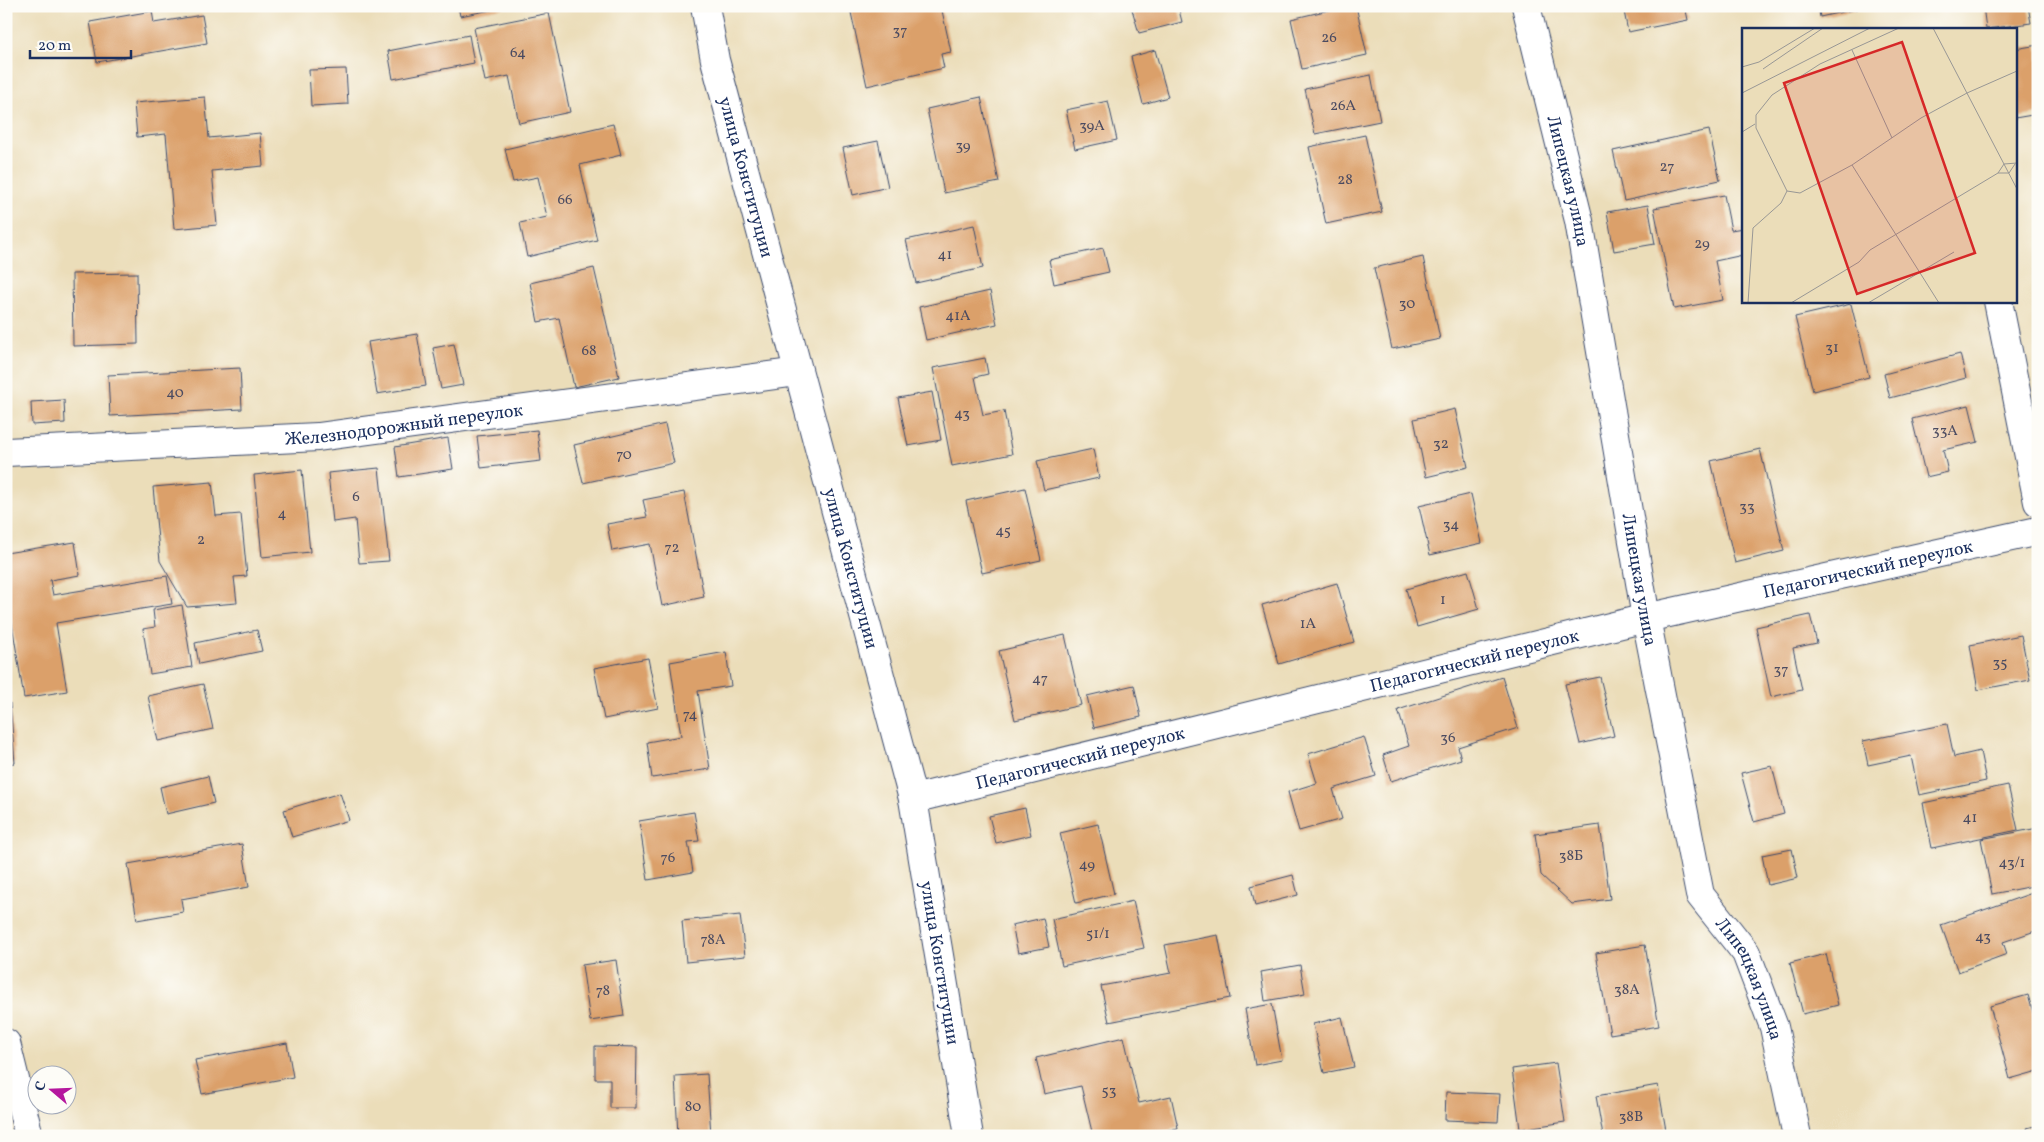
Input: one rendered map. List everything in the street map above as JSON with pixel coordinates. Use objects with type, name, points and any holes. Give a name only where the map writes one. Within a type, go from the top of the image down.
[{"type":"street","name":"улица Конституции","points":[[705,6],[715,60],[912,799],[969,1136]]},
{"type":"street","name":"Липецкая улица","points":[[1526,6],[1579,221],[1646,618],[1700,895],[1746,954],[1774,1027],[1797,1136]]},
{"type":"street","points":[[1998,302],[2038,502]]},
{"type":"street","name":"Железнодорожный переулок","points":[[6,452],[318,437],[798,372]]},
{"type":"street","name":"Педагогический переулок","points":[[912,799],[1646,618],[2038,531]]},
{"type":"street","points":[[6,1044],[29,1136]]},
{"type":"building","points":[[458,6],[507,6],[507,7],[460,16]]},
{"type":"building","points":[[856,6],[941,6],[951,52],[941,54],[944,68],[867,86],[850,8]]},
{"type":"building","points":[[1131,6],[1178,6],[1182,22],[1139,33]]},
{"type":"building","points":[[1346,6],[1356,6],[1367,55],[1302,69],[1291,19]]},
{"type":"building","points":[[1623,6],[1685,6],[1688,20],[1628,32]]},
{"type":"building","points":[[1818,6],[1865,6],[1865,7],[1820,17]]},
{"type":"building","points":[[1983,6],[2028,6],[2031,23],[1986,28]]},
{"type":"building","points":[[152,11],[154,23],[202,15],[207,43],[97,62],[90,22]]},
{"type":"building","points":[[549,13],[570,112],[519,123],[509,76],[485,81],[474,28]]},
{"type":"building","points":[[469,35],[474,63],[393,79],[388,51]]},
{"type":"building","points":[[2038,45],[2038,114],[2016,118],[2016,49]]},
{"type":"building","points":[[1155,50],[1168,97],[1143,104],[1131,57]]},
{"type":"building","points":[[346,69],[348,104],[311,106],[309,70]]},
{"type":"building","points":[[1371,75],[1380,121],[1315,134],[1305,89]]},
{"type":"building","points":[[205,97],[209,138],[260,133],[263,166],[212,171],[217,225],[174,229],[166,134],[137,137],[134,103]]},
{"type":"building","points":[[981,97],[999,182],[944,193],[927,109]]},
{"type":"building","points":[[1108,101],[1117,140],[1075,149],[1066,110]]},
{"type":"building","points":[[613,124],[621,155],[580,165],[597,240],[527,257],[520,223],[547,217],[538,177],[513,182],[505,149]]},
{"type":"building","points":[[1709,130],[1720,180],[1624,201],[1613,151]]},
{"type":"building","points":[[1365,135],[1382,212],[1326,224],[1309,147]]},
{"type":"building","points":[[878,141],[888,187],[853,195],[843,148]]},
{"type":"building","points":[[1724,195],[1731,230],[1742,228],[1742,255],[1715,261],[1723,300],[1674,309],[1654,208]]},
{"type":"building","points":[[1648,205],[1655,244],[1614,251],[1607,212]]},
{"type":"building","points":[[974,225],[983,268],[916,283],[906,240]]},
{"type":"building","points":[[1103,248],[1109,272],[1054,284],[1049,260]]},
{"type":"building","points":[[1423,257],[1440,339],[1392,349],[1374,268]]},
{"type":"building","points":[[594,268],[619,377],[574,387],[559,318],[538,322],[530,283]]},
{"type":"building","points":[[137,273],[138,344],[73,346],[72,274]]},
{"type":"building","points":[[990,291],[997,324],[926,340],[919,307]]},
{"type":"building","points":[[1851,304],[1869,377],[1813,391],[1795,317]]},
{"type":"building","points":[[417,334],[426,386],[377,394],[368,342]]},
{"type":"building","points":[[454,344],[463,385],[441,389],[433,348]]},
{"type":"building","points":[[1960,354],[1966,378],[1890,398],[1884,374]]},
{"type":"building","points":[[985,358],[988,374],[975,377],[983,415],[1004,411],[1012,454],[952,466],[933,368]]},
{"type":"building","points":[[240,368],[242,409],[110,416],[108,375]]},
{"type":"building","points":[[932,392],[941,440],[908,446],[898,398]]},
{"type":"building","points":[[64,400],[65,423],[32,425],[31,402]]},
{"type":"building","points":[[1969,405],[1978,442],[1943,450],[1948,472],[1926,477],[1912,419]]},
{"type":"building","points":[[1455,409],[1468,467],[1426,477],[1414,419]]},
{"type":"building","points":[[665,424],[674,463],[583,483],[574,445]]},
{"type":"building","points":[[537,430],[541,461],[481,468],[477,436]]},
{"type":"building","points":[[448,438],[453,469],[399,477],[395,447]]},
{"type":"building","points":[[1093,449],[1099,478],[1044,490],[1037,461]]},
{"type":"building","points":[[1760,449],[1784,551],[1735,563],[1711,461]]},
{"type":"building","points":[[379,468],[389,561],[359,563],[355,519],[333,522],[328,473]]},
{"type":"building","points":[[302,470],[310,552],[262,557],[254,475]]},
{"type":"building","points":[[212,482],[216,516],[241,514],[247,576],[234,577],[237,603],[187,607],[160,561],[153,487]]},
{"type":"building","points":[[1025,488],[1041,560],[982,573],[966,501]]},
{"type":"building","points":[[684,492],[704,597],[662,606],[650,544],[612,551],[607,524],[647,517],[643,500]]},
{"type":"building","points":[[1471,494],[1482,543],[1430,555],[1419,506]]},
{"type":"building","points":[[75,542],[80,575],[50,580],[53,595],[167,576],[172,604],[56,623],[67,691],[24,698],[6,587],[6,553]]},
{"type":"building","points":[[1468,571],[1479,609],[1417,627],[1406,589]]},
{"type":"building","points":[[1337,583],[1354,642],[1279,664],[1262,605]]},
{"type":"building","points":[[182,605],[192,667],[150,674],[143,629],[155,627],[153,610]]},
{"type":"building","points":[[1810,615],[1817,643],[1793,648],[1802,690],[1771,697],[1756,627]]},
{"type":"building","points":[[257,630],[262,651],[199,664],[195,643]]},
{"type":"building","points":[[1065,635],[1081,705],[1015,720],[999,651]]},
{"type":"building","points":[[2021,635],[2030,680],[1978,690],[1970,645]]},
{"type":"building","points":[[726,652],[731,686],[698,691],[710,769],[652,778],[647,742],[681,736],[670,662]]},
{"type":"building","points":[[648,658],[658,708],[604,719],[594,668]]},
{"type":"building","points":[[1502,677],[1518,728],[1458,747],[1461,759],[1391,781],[1383,755],[1409,746],[1398,710]]},
{"type":"building","points":[[1600,677],[1614,736],[1580,744],[1565,684]]},
{"type":"building","points":[[203,684],[213,729],[158,741],[148,696]]},
{"type":"building","points":[[1134,685],[1141,717],[1094,728],[1087,696]]},
{"type":"building","points":[[10,703],[15,763],[6,764],[6,704]]},
{"type":"building","points":[[1947,724],[1954,757],[1980,751],[1986,781],[1919,795],[1911,756],[1868,765],[1863,741]]},
{"type":"building","points":[[1364,737],[1376,776],[1333,789],[1342,819],[1299,831],[1288,792],[1317,783],[1308,754]]},
{"type":"building","points":[[1772,766],[1784,814],[1754,822],[1741,773]]},
{"type":"building","points":[[208,776],[214,803],[166,814],[160,787]]},
{"type":"building","points":[[2008,785],[2018,830],[1932,848],[1923,803]]},
{"type":"building","points":[[340,793],[349,820],[292,837],[284,810]]},
{"type":"building","points":[[1025,808],[1031,835],[996,843],[989,816]]},
{"type":"building","points":[[694,812],[699,841],[688,842],[693,872],[648,880],[639,821]]},
{"type":"building","points":[[1098,824],[1114,894],[1076,903],[1060,833]]},
{"type":"building","points":[[1600,825],[1610,899],[1572,904],[1541,875],[1535,834]]},
{"type":"building","points":[[2038,828],[2038,885],[1992,894],[1981,839]]},
{"type":"building","points":[[242,844],[249,887],[181,899],[183,912],[137,920],[128,864]]},
{"type":"building","points":[[1792,849],[1798,878],[1768,885],[1762,855]]},
{"type":"building","points":[[1293,875],[1298,895],[1255,906],[1251,886]]},
{"type":"building","points":[[2038,891],[2038,930],[2003,942],[2007,954],[1958,972],[1941,925]]},
{"type":"building","points":[[1133,901],[1144,948],[1062,966],[1052,919]]},
{"type":"building","points":[[740,915],[745,956],[686,962],[682,921]]},
{"type":"building","points":[[1043,918],[1049,947],[1018,953],[1012,925]]},
{"type":"building","points":[[1218,935],[1230,998],[1109,1022],[1101,986],[1171,973],[1165,945]]},
{"type":"building","points":[[1645,945],[1659,1026],[1610,1034],[1596,953]]},
{"type":"building","points":[[1826,954],[1838,1005],[1803,1014],[1790,963]]},
{"type":"building","points":[[616,960],[624,1016],[590,1021],[582,965]]},
{"type":"building","points":[[1300,965],[1305,994],[1265,1001],[1261,972]]},
{"type":"building","points":[[2028,995],[2038,1030],[2038,1071],[2010,1079],[1990,1006]]},
{"type":"building","points":[[1272,1004],[1282,1060],[1255,1065],[1245,1009]]},
{"type":"building","points":[[1342,1017],[1354,1067],[1324,1073],[1313,1024]]},
{"type":"building","points":[[1124,1037],[1139,1103],[1171,1096],[1178,1128],[1143,1136],[1093,1136],[1081,1086],[1044,1094],[1036,1058]]},
{"type":"building","points":[[287,1043],[293,1077],[202,1094],[195,1060]]},
{"type":"building","points":[[595,1046],[637,1047],[636,1108],[610,1108],[610,1079],[595,1079]]},
{"type":"building","points":[[1556,1063],[1565,1122],[1520,1129],[1512,1069]]},
{"type":"building","points":[[707,1074],[711,1135],[678,1136],[675,1076]]},
{"type":"building","points":[[1658,1085],[1667,1136],[1603,1136],[1596,1096]]},
{"type":"building","points":[[1446,1092],[1500,1094],[1498,1122],[1445,1120]]},
{"type":"building","points":[[2038,1125],[2038,1136],[2030,1136],[2027,1128]]}]
